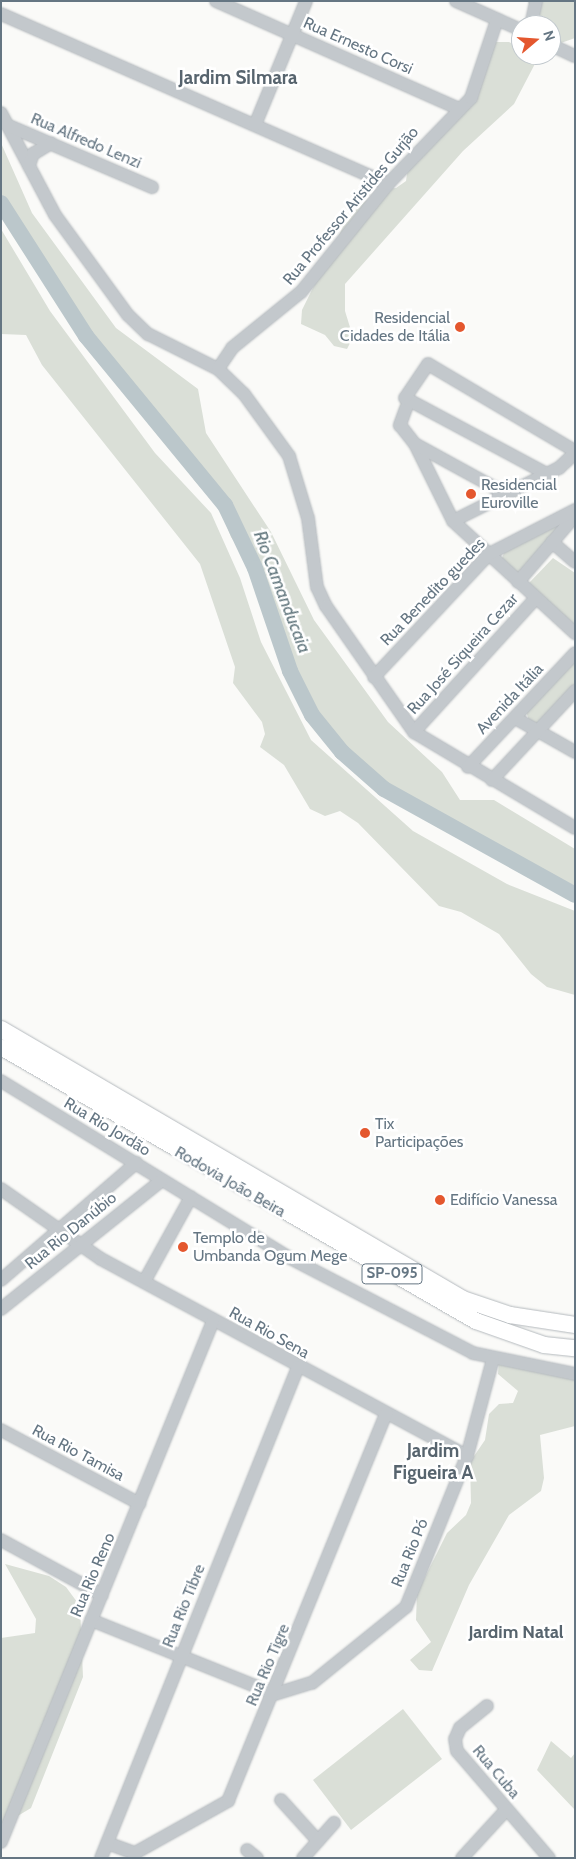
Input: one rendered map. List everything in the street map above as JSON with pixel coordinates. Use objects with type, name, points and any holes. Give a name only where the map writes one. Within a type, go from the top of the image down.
[{"type":"main road","name":"Rodovia João Beira","points":[[1,1029],[463,1299],[510,1315],[575,1324]]},
{"type":"main road","name":"Rodovia João Beira","points":[[1,1047],[476,1321],[544,1345],[575,1348]]},
{"type":"main road","points":[[544,1345],[575,1355]]},
{"type":"street","name":"Rua Ernesto Corsi","points":[[216,1],[460,108]]},
{"type":"street","points":[[255,125],[306,1]]},
{"type":"street","points":[[456,1],[511,26]]},
{"type":"street","points":[[533,15],[536,1]]},
{"type":"street","points":[[1,14],[388,184]]},
{"type":"street","name":"Rua Professor Aristides Gurjão","points":[[218,369],[232,348],[301,292],[388,184],[460,108],[479,85],[497,20]]},
{"type":"street","points":[[561,50],[575,56]]},
{"type":"street","points":[[4,119],[55,215],[128,315],[148,334],[218,369],[244,394],[290,456],[308,518],[317,587],[374,677],[414,732],[468,767],[575,828]]},
{"type":"street","name":"Rua Alfredo Lenzi","points":[[4,119],[51,143],[152,187]]},
{"type":"street","points":[[29,166],[34,154],[51,143]]},
{"type":"street","points":[[453,521],[547,474],[575,452],[428,364],[405,398],[547,474]]},
{"type":"street","points":[[409,400],[400,425],[415,444],[453,521],[575,633]]},
{"type":"street","points":[[415,444],[506,494]]},
{"type":"street","name":"Rua Benedito guedes","points":[[374,677],[488,554],[575,510]]},
{"type":"street","points":[[518,582],[575,516]]},
{"type":"street","points":[[552,542],[575,562]]},
{"type":"street","name":"Rua José Siqueira Cezar","points":[[414,732],[536,598]]},
{"type":"street","name":"Avenida Itália","points":[[468,767],[575,653]]},
{"type":"street","points":[[492,780],[575,691]]},
{"type":"street","points":[[515,718],[575,752]]},
{"type":"street","name":"Rua Rio Jordão","points":[[1,1081],[288,1257],[473,1353],[493,1359],[575,1374]]},
{"type":"street","name":"Rua Rio Danúbio","points":[[1,1280],[62,1230],[136,1164]]},
{"type":"street","name":"Rua Rio Danúbio","points":[[1,1309],[79,1244],[162,1180]]},
{"type":"street","name":"Rua Rio Sena","points":[[1,1189],[62,1230],[79,1244],[144,1282],[298,1367],[467,1456]]},
{"type":"street","points":[[144,1282],[190,1197]]},
{"type":"street","name":"Rua Rio Reno","points":[[1,1842],[140,1504],[213,1320]]},
{"type":"street","name":"Rua Rio Pó","points":[[275,1694],[312,1683],[406,1606],[467,1456],[493,1359]]},
{"type":"street","name":"Rua Rio Tibre","points":[[101,1858],[298,1367]]},
{"type":"street","name":"Rua Rio Tigre","points":[[107,1843],[136,1855],[228,1801],[275,1694],[386,1413]]},
{"type":"street","name":"Rua Rio Tamisa","points":[[1,1430],[140,1504]]},
{"type":"street","points":[[1,1540],[102,1595]]},
{"type":"street","points":[[91,1620],[275,1694]]},
{"type":"street","name":"Rua Cuba","points":[[487,1706],[460,1728],[455,1739],[457,1751],[549,1858]]},
{"type":"street","points":[[282,1800],[318,1841]]},
{"type":"street","points":[[462,1858],[506,1810]]},
{"type":"street","points":[[304,1858],[334,1823]]},
{"type":"shaded area","points":[[528,1],[575,1],[575,38],[561,43],[561,15],[532,15]]},
{"type":"shaded area","points":[[496,42],[511,43],[511,65],[534,65],[514,104],[463,151],[345,284],[345,311],[353,337],[347,349],[334,346],[325,335],[301,324],[302,310],[343,227],[360,205],[382,189],[396,188],[406,181],[408,167],[445,133]]},
{"type":"shaded area","points":[[1,143],[32,213],[116,328],[198,389],[206,433],[271,532],[314,620],[388,722],[442,772],[460,800],[494,800],[575,849],[575,890],[446,819],[409,805],[355,764],[307,711],[275,636],[255,571],[231,537],[221,511],[194,480],[152,410],[78,330],[1,193]]},
{"type":"shaded area","points":[[1,229],[50,311],[155,453],[211,513],[240,578],[261,642],[311,740],[413,831],[507,884],[575,911],[575,995],[547,987],[531,974],[499,934],[461,912],[439,906],[358,823],[340,811],[325,816],[310,809],[284,765],[260,747],[265,734],[262,722],[233,683],[235,667],[200,564],[42,365],[26,335],[1,334]]},
{"type":"shaded area","points":[[559,523],[560,527],[519,573],[501,561],[505,550]]},
{"type":"shaded area","points":[[553,558],[575,573],[575,628],[529,583]]},
{"type":"shaded area","points":[[575,659],[575,685],[540,724],[529,721],[526,711]]},
{"type":"shaded area","points":[[499,1360],[575,1376],[575,1426],[540,1435],[544,1478],[541,1491],[509,1515],[469,1585],[432,1671],[419,1670],[410,1660],[431,1642],[416,1620],[417,1593],[447,1533],[466,1515],[471,1503],[470,1462],[485,1440],[489,1414],[499,1404],[513,1403],[518,1391],[498,1374]]},
{"type":"shaded area","points":[[5,1564],[49,1576],[66,1587],[80,1606],[83,1677],[31,1808],[1,1826],[1,1638],[35,1633],[36,1619]]},
{"type":"shaded area","points":[[403,1709],[442,1759],[351,1830],[313,1780]]},
{"type":"shaded area","points":[[551,1741],[571,1758],[575,1753],[575,1810],[537,1770]]},
{"type":"waterway","name":"Rio Camanducaia","points":[[1,203],[86,336],[225,505],[255,568],[290,671],[312,715],[342,752],[384,789],[575,895]]},
{"type":"place","name":"Residencial Cidades de Itália","points":[[460,327]]},
{"type":"place","name":"Residencial Euroville","points":[[471,494]]},
{"type":"place","name":"Tix Participações","points":[[365,1133]]},
{"type":"place","name":"Edifício Vanessa","points":[[440,1200]]},
{"type":"place","name":"Templo de Umbanda Ogum Mege","points":[[183,1247]]},
{"type":"district","name":"Jardim Silmara","points":[[238,78]]},
{"type":"district","name":"Jardim Figueira A","points":[[433,1462]]},
{"type":"district","name":"Jardim Natal","points":[[516,1632]]}]
